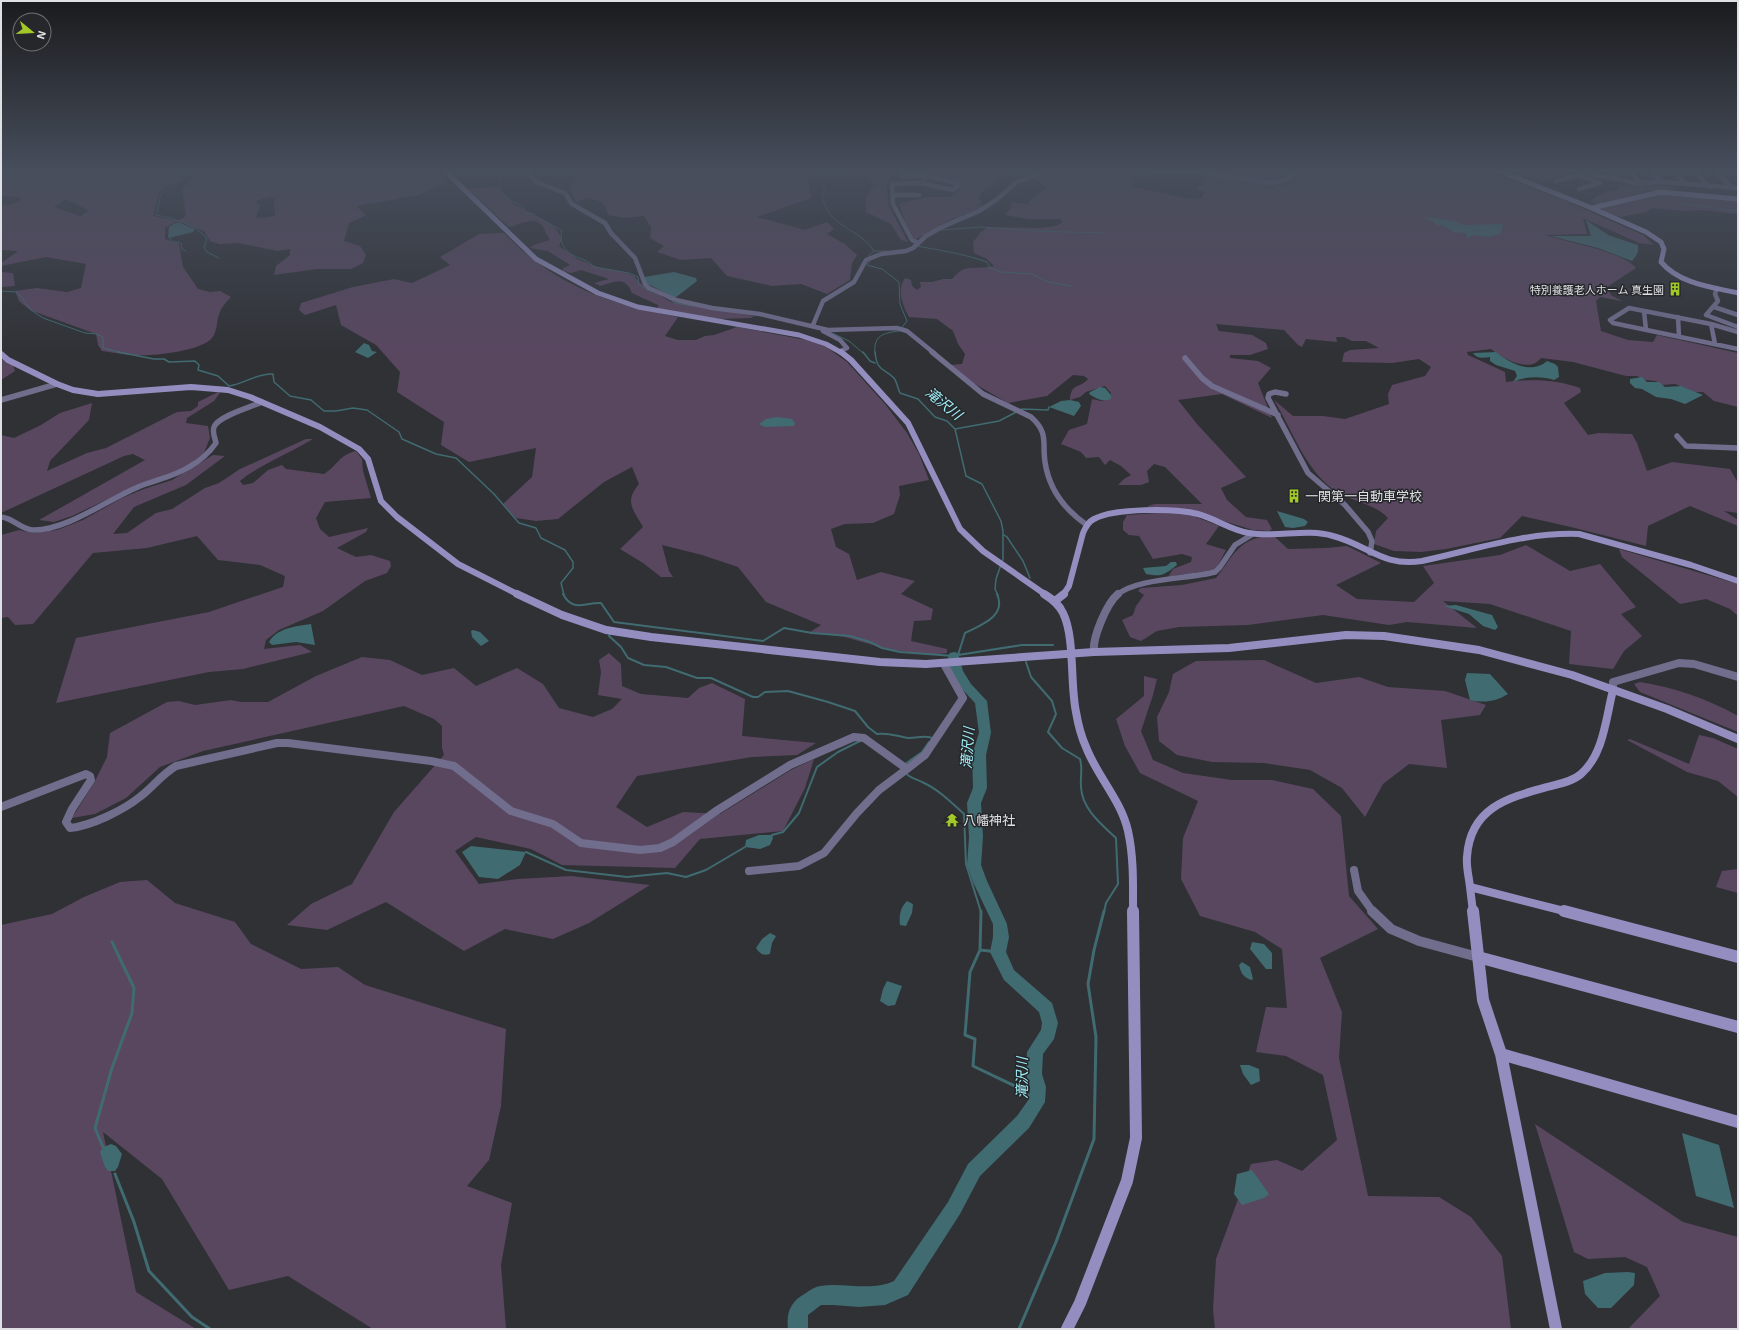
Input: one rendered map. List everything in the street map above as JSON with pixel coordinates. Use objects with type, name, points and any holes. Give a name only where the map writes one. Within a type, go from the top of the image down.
[{"type":"street","points":[[507,231],[536,259],[598,293],[645,308],[799,335],[815,339],[841,351],[908,423],[960,529],[983,550],[1055,601],[1063,613],[1068,627],[1075,707],[1081,734],[1086,748],[1118,805],[1128,830],[1133,863],[1136,1138],[1126,1181],[1080,1303],[1067,1329]]},
{"type":"street","points":[[611,231],[635,258],[645,284],[649,288],[684,302],[760,314],[836,331],[897,328],[907,331],[984,394],[1031,417],[1044,434],[1046,469],[1049,480],[1058,498],[1065,508],[1087,526]]},
{"type":"street","points":[[907,231],[912,240],[918,243]]},
{"type":"street","points":[[815,327],[822,301],[854,282],[868,259],[887,252],[906,251],[913,248],[936,231]]},
{"type":"street","points":[[1641,231],[1661,242],[1664,249],[1662,262],[1669,270],[1685,279],[1738,293]]},
{"type":"street","points":[[1716,288],[1714,294],[1718,302],[1706,315],[1738,327]]},
{"type":"street","points":[[1714,307],[1738,315]]},
{"type":"street","points":[[1738,332],[1711,324],[1629,308],[1610,320],[1613,323],[1738,349]]},
{"type":"street","points":[[1644,311],[1646,330]]},
{"type":"street","points":[[1678,317],[1679,337]]},
{"type":"street","points":[[1711,324],[1715,344]]},
{"type":"street","points":[[815,327],[844,342],[847,348],[841,351]]},
{"type":"street","points":[[1,354],[8,360],[57,384],[73,390],[98,394],[210,387],[228,390],[262,402],[320,427],[359,449],[368,459],[381,501],[397,517],[458,564],[482,577],[582,623],[606,630],[675,640],[880,662],[944,664],[1013,656],[1229,648],[1346,635],[1384,636],[1479,650],[1572,675],[1667,709],[1738,739]]},
{"type":"street","points":[[1185,358],[1202,378],[1212,386],[1278,415]]},
{"type":"street","points":[[1,400],[57,384]]},
{"type":"street","points":[[1286,394],[1278,392],[1269,394],[1268,398],[1308,473],[1316,482],[1327,489],[1358,520],[1372,539],[1370,553]]},
{"type":"street","points":[[1,517],[11,518],[21,528],[30,531],[56,525],[90,512],[137,488],[183,471],[211,452],[216,443],[213,429],[215,424],[223,418],[262,402]]},
{"type":"street","points":[[1677,436],[1686,446],[1738,448]]},
{"type":"street","points":[[1055,601],[1064,593],[1068,586],[1081,539],[1091,521],[1106,516],[1172,510],[1203,516],[1253,534],[1281,535],[1310,532],[1327,534],[1345,539],[1370,553],[1398,562],[1419,561],[1539,535],[1565,533],[1579,534],[1691,565],[1738,581]]},
{"type":"street","points":[[1094,652],[1093,646],[1114,596],[1126,589],[1142,585],[1198,577],[1218,571],[1228,553],[1236,544],[1253,534]]},
{"type":"street","points":[[1556,1329],[1501,1054],[1483,1000],[1467,856],[1471,837],[1478,821],[1489,808],[1518,795],[1567,781],[1580,775],[1592,762],[1599,748],[1613,682],[1679,663],[1694,664],[1738,677]]},
{"type":"street","points":[[749,871],[799,866],[824,853],[857,813],[879,790],[925,755],[963,698],[959,689],[946,671],[944,664]]},
{"type":"street","points":[[1,807],[86,774],[90,776],[91,780],[72,809],[66,822],[70,828],[82,827],[101,820],[140,797],[163,774],[176,766],[277,743],[288,743],[431,761],[454,766],[511,811],[553,824],[581,843],[640,850],[660,848],[673,842],[716,811],[790,765],[854,737],[864,738],[907,770]]},
{"type":"street","points":[[1354,870],[1358,891],[1372,912],[1391,929],[1419,940],[1478,957],[1738,1027]]},
{"type":"street","points":[[1470,887],[1738,957]]},
{"type":"street","points":[[1501,1054],[1738,1122]]},
{"type":"shaded area","points":[[1,231],[165,231],[165,239],[179,244],[183,267],[198,289],[210,292],[220,291],[231,297],[221,310],[214,335],[206,343],[185,350],[148,355],[129,355],[102,351],[98,345],[96,334],[30,310],[19,301],[15,291],[37,288],[67,292],[81,288],[86,264],[46,257],[1,266],[1,263],[18,251],[1,250]]},
{"type":"shaded area","points":[[204,231],[347,231],[344,241],[360,246],[366,255],[363,263],[351,269],[317,269],[274,275],[276,266],[290,255],[290,249],[277,251],[238,243],[219,244],[210,241]]},
{"type":"shaded area","points":[[557,231],[562,239],[559,246],[577,259],[598,267],[624,272],[634,276],[640,283],[671,302],[754,316],[751,318],[720,319],[665,310],[658,308],[658,305],[632,293],[629,287],[622,282],[619,281],[600,286],[594,283],[609,279],[581,270],[571,273],[563,271],[563,268],[570,265],[548,251],[530,248],[534,245],[549,240],[549,237],[545,232]]},
{"type":"shaded area","points":[[651,231],[831,231],[827,234],[845,244],[857,255],[852,263],[850,280],[827,294],[801,284],[772,286],[727,276],[711,258],[681,260],[657,252],[664,246],[650,238]]},
{"type":"shaded area","points":[[895,231],[902,231],[908,242],[901,240]]},
{"type":"shaded area","points":[[910,231],[931,231],[915,240]]},
{"type":"shaded area","points":[[1586,231],[1587,234],[1545,235],[1607,252],[1630,262],[1636,268],[1607,287],[1611,295],[1622,301],[1600,297],[1596,301],[1601,331],[1628,340],[1653,342],[1657,335],[1738,353],[1738,407],[1714,401],[1703,392],[1695,392],[1675,384],[1662,385],[1656,381],[1645,380],[1637,376],[1626,376],[1573,362],[1541,358],[1533,364],[1528,365],[1517,363],[1505,358],[1491,349],[1467,352],[1468,355],[1505,372],[1506,382],[1543,380],[1580,388],[1581,392],[1564,403],[1588,435],[1598,433],[1632,434],[1637,443],[1647,471],[1672,462],[1730,469],[1738,483],[1738,513],[1724,511],[1738,520],[1738,526],[1690,506],[1648,526],[1646,546],[1522,516],[1500,538],[1446,549],[1421,552],[1394,551],[1374,544],[1376,531],[1388,518],[1376,509],[1334,490],[1324,481],[1307,460],[1274,400],[1293,416],[1323,416],[1345,419],[1389,404],[1388,394],[1392,385],[1425,376],[1431,367],[1419,359],[1392,363],[1342,362],[1344,353],[1350,350],[1379,348],[1366,341],[1352,341],[1344,337],[1336,337],[1337,342],[1306,339],[1302,347],[1298,345],[1284,330],[1216,324],[1219,331],[1252,335],[1266,343],[1268,349],[1250,355],[1230,355],[1230,358],[1258,361],[1271,368],[1258,383],[1272,418],[1222,394],[1178,400],[1197,424],[1246,477],[1221,488],[1227,500],[1246,517],[1267,520],[1272,529],[1269,531],[1253,530],[1214,518],[1148,509],[1148,506],[1155,504],[1202,504],[1165,467],[1154,464],[1147,471],[1149,482],[1141,485],[1118,485],[1131,475],[1121,466],[1110,460],[1105,465],[1099,457],[1086,458],[1081,452],[1061,444],[1069,430],[1087,424],[1092,399],[1101,401],[1111,398],[1111,393],[1105,386],[1086,392],[1080,397],[1070,400],[1074,388],[1088,379],[1084,376],[1073,375],[1047,396],[1008,403],[968,380],[949,365],[962,364],[965,354],[958,344],[953,331],[937,319],[909,317],[901,298],[902,283],[905,278],[911,280],[912,286],[917,290],[921,287],[920,282],[952,279],[959,272],[965,269],[994,266],[987,259],[974,253],[973,242],[981,232]]},
{"type":"shaded area","points":[[1612,231],[1634,231],[1643,235],[1654,245],[1639,243]]},
{"type":"shaded area","points":[[504,233],[542,266],[584,290],[628,306],[678,317],[665,336],[678,340],[696,340],[737,327],[812,341],[825,346],[847,362],[885,404],[907,433],[919,454],[929,480],[899,486],[900,495],[894,514],[873,523],[845,524],[831,529],[836,547],[849,554],[857,580],[881,572],[915,581],[901,594],[933,609],[931,620],[914,621],[911,641],[947,649],[947,653],[929,655],[887,649],[845,637],[810,632],[821,625],[766,602],[738,567],[702,555],[662,545],[669,571],[673,577],[661,577],[643,563],[620,549],[643,527],[633,510],[631,501],[634,490],[639,484],[632,467],[604,482],[558,519],[536,521],[516,518],[503,504],[532,477],[536,448],[469,462],[441,445],[444,422],[397,392],[400,372],[376,345],[341,325],[336,305],[305,315],[299,310],[301,303],[353,287],[394,279],[412,283],[450,265],[440,257],[479,234]]},
{"type":"shaded area","points":[[1,272],[13,273],[15,286],[1,287]]},
{"type":"shaded area","points":[[1,359],[13,365],[15,371],[1,380]]},
{"type":"shaded area","points":[[218,392],[220,393],[214,401],[187,418],[186,423],[208,426],[210,438],[203,455],[183,470],[144,482],[72,516],[54,522],[39,520],[145,460],[133,454],[124,456],[1,513],[1,435],[14,438],[41,425],[60,413],[92,403],[89,420],[50,461],[47,471],[87,453],[106,448],[177,412],[191,411],[198,406],[198,402]]},
{"type":"shaded area","points":[[306,439],[313,439],[257,469],[240,481],[243,485],[253,483],[268,470],[282,465],[286,469],[324,474],[346,455],[356,451],[362,459],[363,471],[371,498],[325,502],[316,518],[320,529],[329,537],[368,528],[366,532],[337,548],[356,557],[371,555],[390,561],[391,566],[387,573],[365,581],[323,611],[279,630],[266,640],[264,649],[300,645],[312,652],[243,669],[209,672],[56,703],[76,638],[209,612],[283,587],[285,576],[260,565],[218,560],[197,536],[147,548],[93,553],[33,624],[15,625],[8,617],[1,618],[1,535],[19,530],[32,533],[57,530],[83,520],[122,498],[172,480],[213,455],[225,456],[186,485],[134,507],[113,534],[127,533],[156,513],[172,509],[205,488],[219,483],[240,469]]},
{"type":"shaded area","points":[[1186,513],[1219,526],[1206,544],[1226,550],[1218,565],[1213,570],[1168,577],[1173,569],[1191,562],[1192,557],[1182,554],[1153,559],[1139,536],[1129,535],[1123,530],[1123,522],[1127,515]]},
{"type":"shaded area","points":[[1267,536],[1275,537],[1288,549],[1347,546],[1381,563],[1336,585],[1357,599],[1414,602],[1434,583],[1423,566],[1500,555],[1526,545],[1570,571],[1600,564],[1636,607],[1621,614],[1642,636],[1624,651],[1613,669],[1569,664],[1571,631],[1490,604],[1443,601],[1477,628],[1407,622],[1389,625],[1323,615],[1248,625],[1179,627],[1157,631],[1141,641],[1130,637],[1122,620],[1133,615],[1136,606],[1144,595],[1138,591],[1141,588],[1182,585],[1216,578],[1242,546],[1249,541]]},
{"type":"shaded area","points":[[1619,549],[1738,584],[1738,616],[1730,609],[1706,599],[1680,604],[1622,557]]},
{"type":"shaded area","points":[[609,653],[621,664],[622,686],[641,694],[688,698],[699,688],[712,683],[745,699],[742,736],[816,743],[797,755],[752,757],[637,776],[616,807],[647,827],[683,812],[720,814],[791,770],[814,759],[805,788],[783,831],[700,839],[675,868],[562,865],[531,849],[476,837],[455,851],[479,884],[518,879],[571,876],[650,885],[589,923],[553,939],[505,929],[464,951],[386,902],[327,930],[287,925],[311,904],[352,884],[394,812],[444,755],[442,748],[442,726],[434,719],[404,706],[203,751],[160,767],[126,798],[95,814],[72,818],[94,783],[107,757],[110,733],[167,702],[179,701],[195,705],[231,700],[241,702],[268,702],[316,676],[362,657],[390,660],[422,675],[454,668],[476,686],[517,668],[543,684],[559,708],[593,717],[612,709],[622,699],[598,695],[601,672],[599,660]]},
{"type":"shaded area","points":[[1264,660],[1316,683],[1359,677],[1388,687],[1445,691],[1486,705],[1480,715],[1441,720],[1447,768],[1409,764],[1383,784],[1365,817],[1342,788],[1310,770],[1264,763],[1212,762],[1177,755],[1159,741],[1157,717],[1169,692],[1173,674],[1196,661]]},
{"type":"shaded area","points":[[1144,676],[1157,679],[1141,731],[1153,760],[1183,773],[1232,780],[1272,780],[1313,789],[1341,816],[1349,896],[1378,929],[1320,958],[1342,1012],[1339,1058],[1368,1196],[1439,1197],[1471,1217],[1502,1256],[1511,1329],[1215,1329],[1213,1310],[1216,1259],[1251,1164],[1277,1160],[1302,1171],[1337,1140],[1323,1075],[1286,1056],[1256,1052],[1266,1007],[1287,1008],[1282,949],[1255,932],[1200,916],[1181,879],[1183,838],[1198,801],[1140,773],[1125,746],[1116,719],[1144,696]]},
{"type":"shaded area","points":[[1640,682],[1690,694],[1727,710],[1738,716],[1738,732],[1640,692],[1634,684]]},
{"type":"shaded area","points":[[1699,735],[1713,738],[1738,749],[1738,797],[1718,781],[1687,772],[1627,740],[1630,739],[1689,764]]},
{"type":"shaded area","points":[[1738,869],[1738,893],[1716,887],[1722,871]]},
{"type":"shaded area","points":[[147,880],[175,903],[235,922],[251,944],[301,969],[338,967],[365,985],[506,1029],[501,1106],[489,1160],[467,1186],[512,1203],[501,1265],[506,1329],[373,1329],[288,1276],[229,1290],[162,1179],[103,1132],[136,1292],[196,1329],[1,1329],[1,925],[52,914],[84,897],[120,882]]},
{"type":"shaded area","points":[[1535,1124],[1683,1222],[1738,1237],[1738,1329],[1628,1329],[1660,1296],[1647,1267],[1625,1257],[1588,1259],[1574,1252]]},
{"type":"water","points":[[169,231],[194,231],[169,238]]},
{"type":"water","points":[[1452,231],[1502,231],[1501,234],[1487,237],[1476,235],[1467,238],[1466,233]]},
{"type":"water","points":[[1589,231],[1602,231],[1608,235],[1638,245],[1637,253],[1632,261],[1598,248],[1551,236],[1591,236]]},
{"type":"water","points":[[674,272],[696,278],[697,281],[675,298],[646,283],[644,277]]},
{"type":"water","points":[[364,343],[369,345],[372,351],[377,352],[368,358],[355,352]]},
{"type":"water","points":[[1496,352],[1521,366],[1534,367],[1547,361],[1555,364],[1558,367],[1559,377],[1554,380],[1539,377],[1513,382],[1517,376],[1515,371],[1496,365],[1490,361],[1490,357],[1478,357],[1473,353]]},
{"type":"water","points":[[1642,377],[1647,382],[1659,382],[1665,387],[1681,386],[1703,395],[1685,404],[1671,399],[1656,397],[1642,389],[1635,388],[1630,383],[1630,379]]},
{"type":"water","points":[[1100,387],[1105,388],[1111,395],[1111,399],[1100,400],[1089,394]]},
{"type":"water","points":[[1070,400],[1079,402],[1081,406],[1074,416],[1049,407],[1061,401]]},
{"type":"water","points":[[777,417],[792,419],[795,423],[794,426],[765,427],[759,424],[766,419]]},
{"type":"water","points":[[1277,511],[1304,519],[1308,522],[1305,526],[1293,528],[1285,527]]},
{"type":"water","points":[[1171,562],[1176,562],[1177,565],[1166,573],[1159,575],[1146,574],[1143,568],[1166,566]]},
{"type":"water","points":[[1456,605],[1492,615],[1498,627],[1495,630],[1483,626],[1469,614],[1444,606]]},
{"type":"water","points":[[311,624],[315,645],[296,642],[272,645],[269,642],[272,637],[287,628]]},
{"type":"water","points":[[473,630],[480,632],[489,641],[481,646],[472,637],[471,631]]},
{"type":"water","points":[[1467,673],[1490,674],[1508,694],[1499,699],[1490,701],[1470,700],[1465,680]]},
{"type":"water","points":[[759,835],[772,835],[773,838],[770,845],[760,849],[745,847],[746,840]]},
{"type":"water","points":[[471,846],[526,852],[520,865],[498,879],[479,877],[462,852]]},
{"type":"water","points":[[907,901],[913,904],[912,913],[906,926],[900,925],[900,912]]},
{"type":"water","points":[[770,933],[776,936],[772,943],[770,954],[765,955],[759,952],[756,948],[762,939]]},
{"type":"water","points":[[1252,942],[1264,944],[1272,953],[1272,969],[1266,969],[1250,949]]},
{"type":"water","points":[[1242,962],[1250,967],[1253,979],[1251,980],[1246,978],[1243,974],[1239,965]]},
{"type":"water","points":[[887,981],[902,986],[895,1005],[888,1006],[880,1001]]},
{"type":"water","points":[[1240,1065],[1249,1065],[1259,1069],[1260,1081],[1251,1085],[1243,1074]]},
{"type":"water","points":[[1682,1133],[1719,1145],[1734,1208],[1696,1196]]},
{"type":"water","points":[[111,1144],[116,1146],[122,1154],[118,1167],[115,1171],[108,1171],[105,1167],[100,1152],[103,1147]]},
{"type":"water","points":[[1252,1170],[1269,1194],[1264,1198],[1242,1205],[1234,1194],[1237,1174]]},
{"type":"water","points":[[1605,1273],[1635,1273],[1634,1285],[1611,1308],[1598,1308],[1585,1294],[1583,1281]]},
{"type":"waterway","points":[[199,231],[207,238],[204,248],[207,252],[219,258]]},
{"type":"waterway","points":[[561,231],[561,242],[573,255],[586,261],[594,267],[629,273],[638,277],[639,285],[652,292]]},
{"type":"waterway","name":"滝沢川","points":[[852,231],[864,240],[874,251]]},
{"type":"waterway","points":[[1037,231],[1104,233]]},
{"type":"waterway","points":[[169,238],[174,242],[181,243],[182,249],[186,251]]},
{"type":"waterway","points":[[916,246],[952,252],[978,259],[987,262],[990,268],[1001,272],[1032,274],[1048,282],[1072,286]]},
{"type":"waterway","points":[[874,251],[887,251]]},
{"type":"waterway","name":"滝沢川","points":[[874,251],[869,255],[870,260],[867,265],[882,269],[899,282],[900,304],[907,321],[899,331],[881,336],[876,342],[875,352]]},
{"type":"waterway","points":[[1,291],[17,292],[31,310],[43,318],[85,333],[96,334],[103,337],[103,348],[122,353]]},
{"type":"waterway","points":[[667,298],[675,303],[693,306]]},
{"type":"waterway","points":[[830,332],[849,341],[863,353]]},
{"type":"waterway","points":[[118,352],[122,353]]},
{"type":"waterway","points":[[863,352],[870,361],[875,363]]},
{"type":"waterway","name":"滝沢川","points":[[875,352],[877,363],[894,378],[900,393],[918,399],[935,417],[947,421],[955,429]]},
{"type":"waterway","points":[[122,353],[154,359],[164,359],[169,362],[195,361],[199,365],[198,370],[218,376],[229,386],[261,375],[273,374],[274,382],[290,396],[311,400],[324,411],[336,411],[353,408],[367,410],[399,432],[402,439],[436,454],[456,458],[494,494],[519,523],[536,528],[541,538],[565,550],[573,562],[573,568],[561,583],[564,595]]},
{"type":"waterway","points":[[955,429],[999,421],[1022,409],[1048,410],[1049,407]]},
{"type":"waterway","name":"滝沢川","points":[[955,429],[966,476],[982,484],[1001,521],[1003,531],[1003,559],[996,579],[995,589],[998,595]]},
{"type":"waterway","points":[[1004,535],[1007,537],[1023,561],[1030,578]]},
{"type":"waterway","points":[[563,594],[567,600],[575,605],[601,603],[614,622],[763,641],[784,628],[812,633],[850,636],[870,642],[882,648],[900,652],[954,656],[958,655]]},
{"type":"waterway","name":"滝沢川","points":[[958,655],[965,633],[985,623],[995,614],[999,602],[997,594]]},
{"type":"waterway","points":[[610,633],[609,636],[621,647],[628,658],[644,665],[666,667],[697,678],[711,678],[753,697],[758,697],[765,692],[788,691],[855,711],[868,727],[877,734],[889,734],[909,738],[932,738]]},
{"type":"waterway","points":[[958,655],[1022,645],[1053,645]]},
{"type":"waterway","name":"滝沢川","points":[[798,1329],[797,1321],[799,1310],[805,1304],[819,1296],[834,1295],[859,1297],[885,1295],[901,1288],[954,1208],[974,1170],[1023,1122],[1037,1102],[1038,1087],[1034,1074],[1035,1052],[1048,1033],[1050,1023],[1046,1008],[1009,975],[998,952],[1001,937],[1000,924],[980,882],[974,865],[976,837],[974,803],[980,788],[979,755],[985,733],[981,701],[967,687],[957,672],[954,656]]},
{"type":"waterway","points":[[1026,662],[1031,677],[1052,701],[1056,714],[1048,732],[1062,748],[1080,759],[1081,787],[1085,802],[1093,816],[1116,838],[1118,884],[1106,903],[1104,912]]},
{"type":"waterway","points":[[772,835],[783,832],[799,813],[817,767],[838,752],[860,741]]},
{"type":"waterway","points":[[905,764],[922,752],[929,742]]},
{"type":"waterway","points":[[906,773],[907,775],[939,792],[964,814],[966,864],[981,912]]},
{"type":"waterway","points":[[526,852],[566,870],[627,877],[667,873],[686,877],[706,870],[745,847]]},
{"type":"waterway","points":[[1019,1329],[1056,1242],[1094,1139],[1096,1037],[1088,984],[1094,950],[1104,911]]},
{"type":"waterway","points":[[980,950],[981,912]]},
{"type":"waterway","points":[[103,1147],[95,1128],[112,1068],[132,1013],[134,988],[112,942]]},
{"type":"waterway","points":[[980,950],[998,952]]},
{"type":"waterway","points":[[980,950],[970,972],[965,1035],[975,1039],[973,1066],[1019,1088],[1037,1102]]},
{"type":"waterway","points":[[115,1174],[134,1222],[149,1271],[192,1317],[210,1329]]},
{"type":"place","name":"特別養護老人ホーム 真生園","points":[[1675,289]]},
{"type":"place","name":"一関第一自動車学校","points":[[1294,496]]},
{"type":"place","name":"八幡神社","points":[[952,820]]}]
